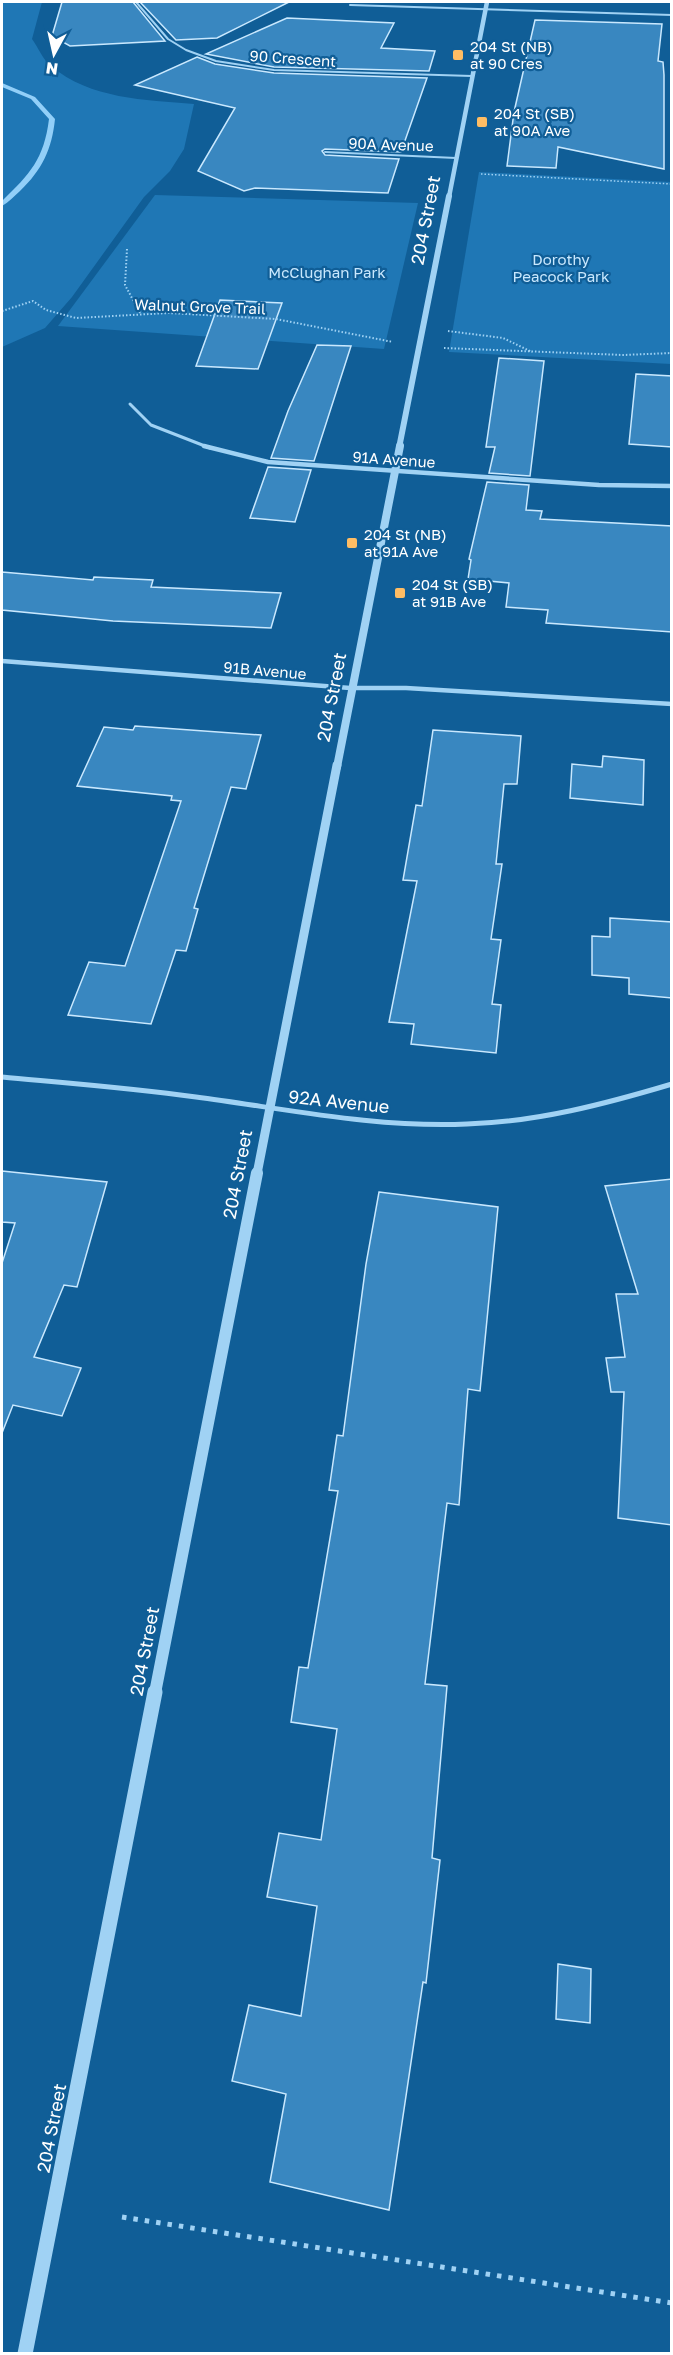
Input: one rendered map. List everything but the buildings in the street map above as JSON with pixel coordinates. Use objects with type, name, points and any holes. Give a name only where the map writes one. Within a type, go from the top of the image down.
[{"type":"street","name":"90 Crescent","points":[[136,2],[168,39],[186,50],[216,61],[274,70],[472,76]]},
{"type":"street","name":"204 Street","points":[[25,2354],[487,2]]},
{"type":"street","points":[[350,5],[672,15]]},
{"type":"street","name":"90A Avenue","points":[[325,152],[456,158]]},
{"type":"street","name":"91A Avenue","points":[[130,404],[142,420],[169,433],[239,456],[268,462],[599,485],[672,486]]},
{"type":"street","name":"91B Avenue","points":[[2,661],[351,688],[406,688],[672,704]]},
{"type":"street","name":"92A Avenue","points":[[2,1077],[194,1097],[347,1120],[440,1125],[509,1121],[566,1113],[672,1084]]},
{"type":"path","points":[[472,174],[672,184]]},
{"type":"path","points":[[127,249],[125,285],[140,313]]},
{"type":"path","name":"Walnut Grove Trail","points":[[2,311],[33,301],[46,310],[76,318],[140,313],[276,319],[346,334],[378,337],[395,344]]},
{"type":"path","points":[[445,330],[490,335],[512,341],[532,352]]},
{"type":"path","points":[[441,348],[623,355],[672,353]]},
{"type":"path","points":[[122,2217],[672,2303]]},
{"type":"green space","points":[[2,2],[42,2],[32,39],[48,63],[66,77],[119,96],[194,104],[184,149],[170,171],[144,197],[72,297],[45,328],[2,347]]},
{"type":"green space","name":"Dorothy Peacock Park","points":[[479,172],[671,182],[671,364],[449,352]]},
{"type":"green space","name":"McClughan Park","points":[[155,195],[418,203],[384,349],[58,326]]},
{"type":"waterway","points":[[2,85],[33,98],[52,119],[47,147],[38,168],[2,204]]},
{"type":"place","name":"204 St (NB) at 90 Cres","points":[[458,55]]},
{"type":"place","name":"204 St (SB) at 90A Ave","points":[[482,122]]},
{"type":"place","name":"204 St (NB) at 91A Ave","points":[[352,543]]},
{"type":"place","name":"204 St (SB) at 91B Ave","points":[[400,593]]}]
